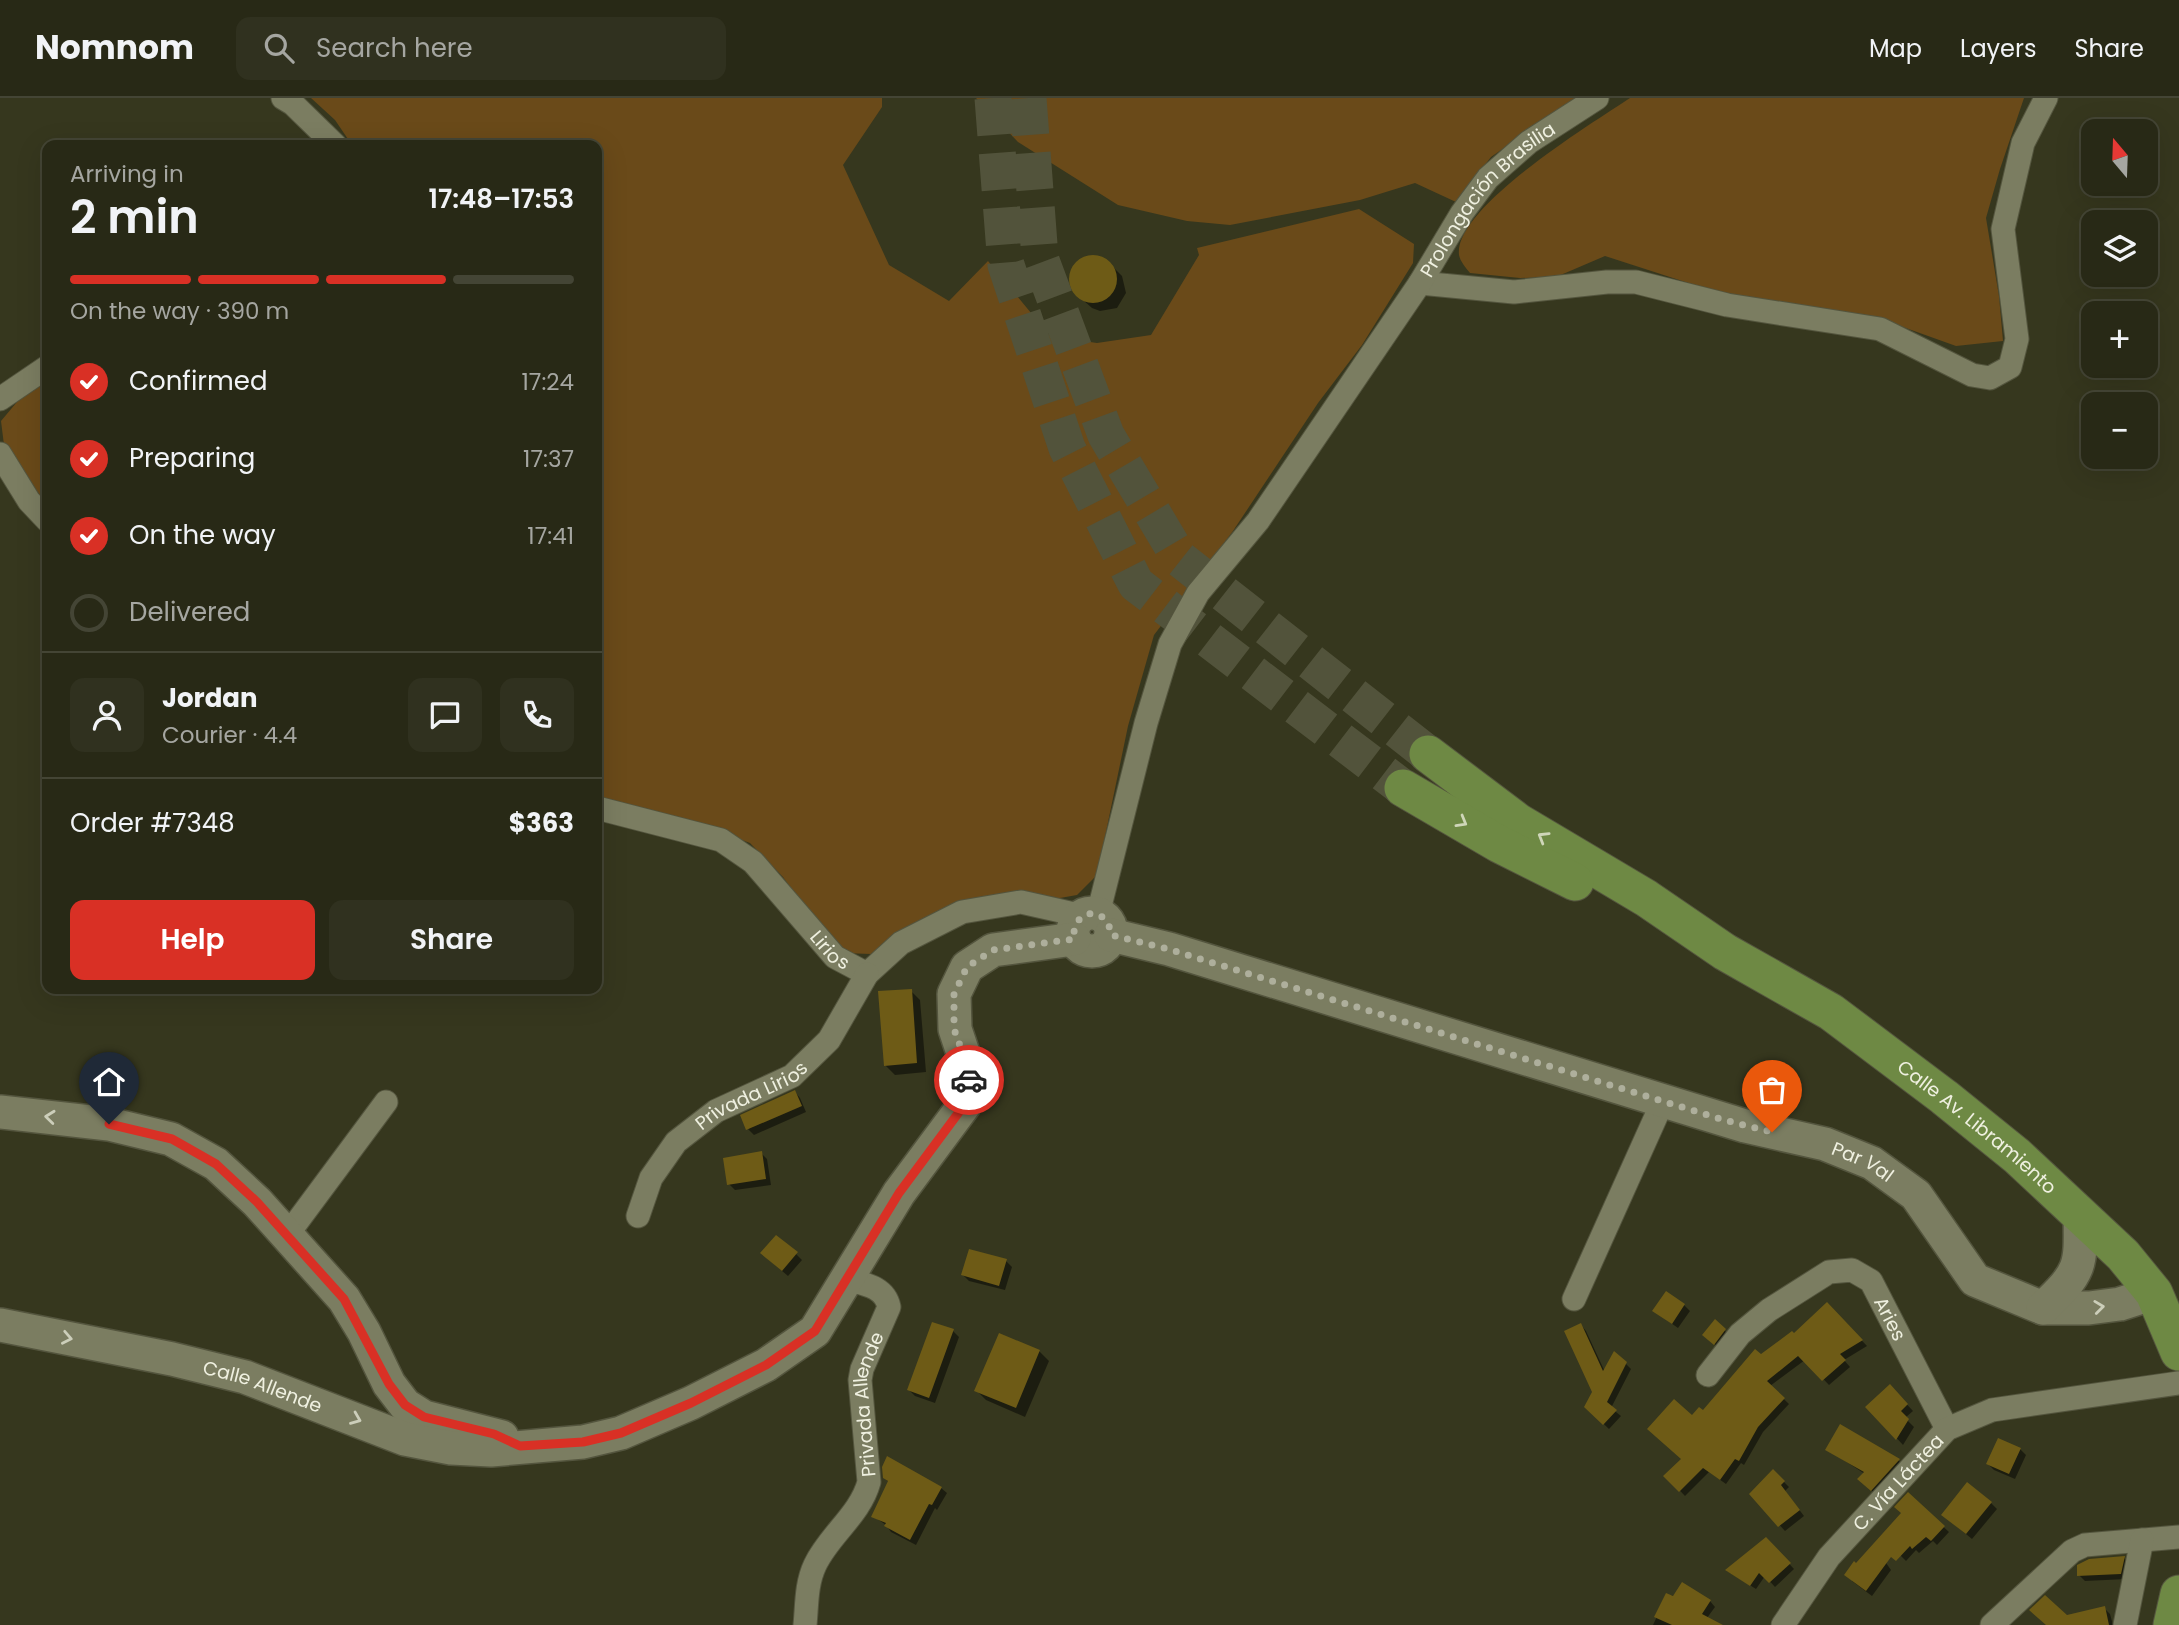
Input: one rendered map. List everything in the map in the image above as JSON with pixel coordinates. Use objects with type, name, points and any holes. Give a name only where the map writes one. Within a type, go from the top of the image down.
[{"type":"main road","name":"Calle Av. Libramiento","points":[[1428,754],[1518,822],[1646,898],[1725,952],[1830,1012],[1944,1097],[2017,1156],[2123,1255],[2154,1293],[2179,1352]]},
{"type":"main road","name":"Calle Av. Libramiento","points":[[1403,788],[1499,844],[1632,911],[1725,952]]},
{"type":"main road","points":[[2172,1625],[2179,1594]]},
{"type":"street","points":[[283,98],[293,104],[330,140]]},
{"type":"street","name":"Prolongación Brasilia","points":[[1092,926],[1170,643],[1198,593],[1258,521],[1488,178],[1529,142],[1597,98]]},
{"type":"street","points":[[1420,283],[1514,292],[1607,282],[1636,282],[1727,305],[1880,329],[1972,375],[1990,378],[2010,367],[2017,339],[2003,229],[2024,143],[2046,98]]},
{"type":"street","points":[[0,399],[42,370]]},
{"type":"street","points":[[0,454],[29,501],[42,515]]},
{"type":"street","name":"Lirios","points":[[602,809],[721,840],[753,862],[835,957],[867,974],[901,943],[962,912],[1021,902],[1092,926]]},
{"type":"street","name":"Par Val","points":[[1092,926],[1745,1126],[1825,1144],[1872,1163],[1916,1195],[1975,1280],[2043,1308],[2089,1308],[2120,1304],[2154,1293]]},
{"type":"street","name":"Calle Allende","points":[[0,1325],[172,1359],[245,1377],[405,1438],[450,1448],[491,1450],[583,1442],[621,1433],[691,1403],[766,1365],[815,1331],[899,1193],[965,1104],[970,1074],[954,1029],[954,994],[967,967],[993,950],[1092,926]]},
{"type":"street","name":"Privada Lirios","points":[[638,1216],[651,1178],[676,1142],[716,1111],[792,1076],[829,1040],[867,974]]},
{"type":"street","points":[[1574,1299],[1663,1101]]},
{"type":"street","points":[[288,1234],[386,1102]]},
{"type":"street","points":[[0,1112],[109,1124],[172,1139],[216,1164],[288,1234],[344,1299],[389,1384],[405,1405],[424,1417],[494,1434],[520,1446]]},
{"type":"street","points":[[2043,1308],[2069,1283],[2079,1265],[2080,1214]]},
{"type":"street","name":"Aries","points":[[1708,1375],[1740,1334],[1769,1310],[1829,1272],[1852,1270],[1871,1281],[1947,1429]]},
{"type":"street","name":"Privada Allende","points":[[805,1625],[809,1580],[816,1562],[865,1496],[869,1482],[860,1380],[888,1307],[883,1294],[874,1287],[848,1279]]},
{"type":"street","name":"C. Vía Láctea","points":[[1783,1625],[1829,1557],[1947,1429],[1992,1410],[2179,1383]]},
{"type":"street","points":[[1993,1625],[2072,1551],[2085,1545],[2179,1536]]},
{"type":"street","points":[[2125,1625],[2142,1540]]},
{"type":"shaded area","points":[[311,98],[882,98],[882,107],[843,165],[889,265],[949,301],[988,261],[1050,336],[1097,343],[1151,335],[1199,255],[1197,248],[1359,209],[1414,244],[1413,263],[1362,345],[1318,403],[1233,531],[1154,635],[1128,726],[1097,875],[1077,895],[918,923],[871,954],[843,953],[818,926],[783,877],[750,843],[702,825],[602,797],[602,140],[349,140],[335,120]]},
{"type":"shaded area","points":[[976,98],[1575,98],[1491,157],[1456,202],[1415,183],[1360,200],[1230,225],[1187,221],[1118,205],[1018,142]]},
{"type":"shaded area","points":[[1630,98],[2024,98],[1986,218],[1999,296],[2003,341],[1956,346],[1889,322],[1744,301],[1605,256],[1556,277],[1520,278],[1470,273],[1459,255],[1463,236],[1478,214],[1529,168]]},
{"type":"shaded area","points":[[42,380],[42,498],[4,445],[1,421],[27,390]]},
{"type":"building","points":[[1093,255],[1110,262],[1117,279],[1110,296],[1093,303],[1076,296],[1069,279],[1076,262]]},
{"type":"building","points":[[912,989],[917,1063],[884,1066],[878,991]]},
{"type":"building","points":[[795,1090],[802,1106],[746,1130],[740,1115]]},
{"type":"building","points":[[762,1151],[766,1179],[727,1185],[723,1158]]},
{"type":"building","points":[[776,1235],[798,1252],[782,1271],[760,1253]]},
{"type":"building","points":[[969,1249],[1007,1259],[999,1286],[961,1275]]},
{"type":"building","points":[[1666,1291],[1685,1304],[1672,1324],[1652,1311]]},
{"type":"building","points":[[1827,1302],[1863,1340],[1840,1354],[1846,1360],[1822,1381],[1798,1356],[1767,1381],[1785,1398],[1758,1427],[1739,1461],[1735,1459],[1720,1480],[1703,1468],[1679,1492],[1663,1476],[1681,1459],[1647,1429],[1674,1399],[1692,1415],[1699,1407],[1703,1410],[1755,1349],[1761,1354],[1792,1331],[1794,1333]]},
{"type":"building","points":[[1715,1319],[1726,1329],[1714,1345],[1702,1335]]},
{"type":"building","points":[[932,1322],[954,1329],[929,1398],[907,1390]]},
{"type":"building","points":[[1581,1323],[1603,1371],[1614,1351],[1627,1362],[1607,1402],[1617,1410],[1603,1425],[1584,1407],[1592,1392],[1564,1331]]},
{"type":"building","points":[[999,1333],[1040,1350],[1016,1408],[974,1391]]},
{"type":"building","points":[[1890,1384],[1908,1404],[1901,1411],[1909,1419],[1896,1440],[1865,1407]]},
{"type":"building","points":[[1840,1424],[1900,1459],[1871,1491],[1857,1479],[1864,1472],[1825,1450]]},
{"type":"building","points":[[1998,1438],[2021,1448],[2009,1474],[1986,1464]]},
{"type":"building","points":[[887,1456],[942,1487],[932,1505],[929,1504],[910,1540],[884,1526],[886,1523],[871,1517],[888,1481],[883,1478],[882,1467]]},
{"type":"building","points":[[1773,1469],[1785,1481],[1781,1485],[1800,1510],[1778,1527],[1749,1494]]},
{"type":"building","points":[[1967,1482],[1992,1502],[1966,1534],[1941,1515]]},
{"type":"building","points":[[1908,1492],[1945,1526],[1931,1541],[1926,1537],[1912,1549],[1910,1546],[1896,1561],[1891,1557],[1866,1591],[1844,1575],[1854,1561],[1856,1563],[1901,1513],[1894,1507]]},
{"type":"building","points":[[1766,1537],[1791,1563],[1769,1583],[1759,1573],[1750,1586],[1725,1570]]},
{"type":"building","points":[[2125,1556],[2121,1574],[2077,1576],[2077,1565],[2089,1559]]},
{"type":"building","points":[[1682,1582],[1711,1600],[1702,1614],[1723,1625],[1672,1625],[1654,1617],[1666,1593],[1673,1596]]},
{"type":"building","points":[[2045,1595],[2067,1615],[2105,1606],[2109,1625],[2046,1625],[2029,1610]]},
{"type":"tunnel","points":[[993,98],[1006,265],[1067,448],[1136,584],[1403,788]]},
{"type":"tunnel","points":[[1028,98],[1040,258],[1106,435],[1180,559],[1428,754]]},
{"type":"way so far","points":[[969,1080],[970,1074],[954,1029],[954,994],[967,967],[993,950],[1074,939],[1076,922],[1083,916],[1098,914],[1106,919],[1111,935],[1168,949],[1724,1120],[1772,1132]]},
{"type":"route","points":[[109,1124],[172,1139],[216,1164],[257,1202],[344,1299],[389,1384],[405,1405],[424,1417],[494,1434],[520,1446],[583,1442],[621,1433],[691,1403],[766,1365],[815,1331],[899,1193],[965,1104],[969,1080]]}]
